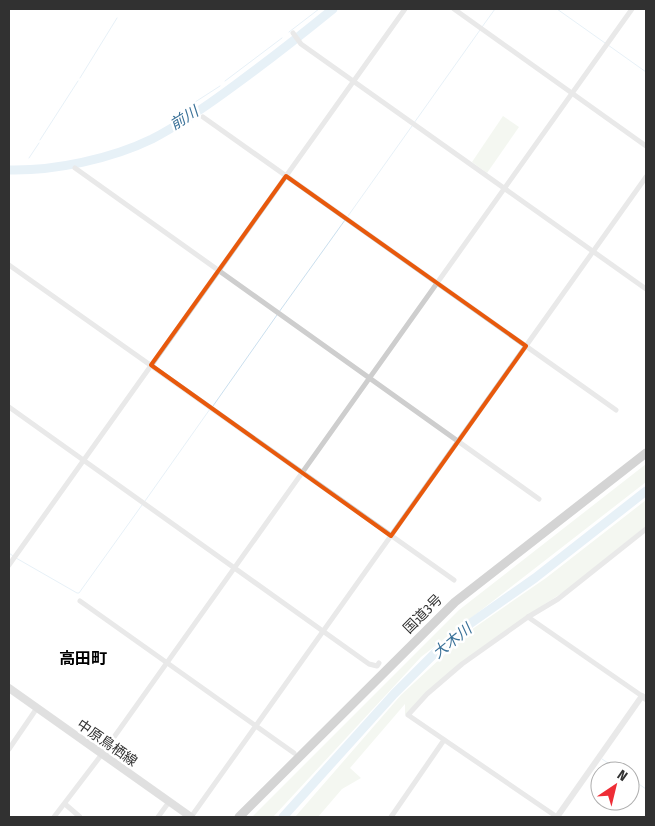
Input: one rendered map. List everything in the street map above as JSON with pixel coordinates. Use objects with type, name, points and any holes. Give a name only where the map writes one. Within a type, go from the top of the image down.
[{"type":"highway","name":"国道3号","points":[[239,817],[454,602],[646,453]]},
{"type":"main road","name":"中原鳥栖線","points":[[9,688],[191,817]]},
{"type":"street","points":[[10,563],[405,9]]},
{"type":"street","points":[[454,9],[646,146]]},
{"type":"street","points":[[54,817],[102,754],[632,9]]},
{"type":"street","points":[[293,34],[301,44],[646,288]]},
{"type":"street","points":[[203,117],[616,410]]},
{"type":"street","points":[[75,168],[540,500]]},
{"type":"street","points":[[191,817],[646,177]]},
{"type":"street","points":[[9,265],[454,580]]},
{"type":"street","points":[[9,407],[369,664],[377,666],[379,663]]},
{"type":"street","points":[[528,617],[644,698],[557,817],[408,715],[427,694],[462,664],[528,617],[573,588],[576,583],[646,529]]},
{"type":"street","points":[[80,600],[294,753]]},
{"type":"street","points":[[9,749],[37,708]]},
{"type":"street","points":[[391,817],[444,740]]},
{"type":"street","points":[[158,817],[169,802]]},
{"type":"street","points":[[65,804],[80,817]]},
{"type":"highlighted area","points":[[286,176],[526,346],[391,536],[151,365]]},
{"type":"green space","points":[[503,116],[519,127],[487,173],[472,162]]},
{"type":"green space","points":[[646,464],[646,482],[421,657],[273,817],[252,817],[459,610]]},
{"type":"green space","points":[[646,500],[646,526],[568,589],[528,615],[427,692],[405,715],[405,704],[350,768],[361,778],[342,789],[318,817],[295,817],[401,695],[471,630],[546,578]]},
{"type":"waterway","points":[[289,32],[319,9]]},
{"type":"waterway","name":"前川","points":[[9,170],[63,166],[101,158],[152,139],[184,121],[215,100],[333,9]]},
{"type":"waterway","points":[[482,27],[495,9]]},
{"type":"waterway","points":[[557,9],[605,43]]},
{"type":"waterway","points":[[80,78],[117,18]]},
{"type":"waterway","points":[[414,123],[480,30]]},
{"type":"waterway","points":[[225,81],[282,38]]},
{"type":"waterway","points":[[608,45],[646,72]]},
{"type":"waterway","points":[[40,140],[78,81]]},
{"type":"waterway","points":[[189,106],[220,86]]},
{"type":"waterway","points":[[348,216],[412,126]]},
{"type":"waterway","points":[[29,158],[39,143]]},
{"type":"waterway","points":[[279,312],[345,220]]},
{"type":"waterway","points":[[213,406],[277,315]]},
{"type":"waterway","points":[[145,501],[210,409]]},
{"type":"waterway","name":"大木川","points":[[283,817],[394,694],[435,653],[471,623],[535,578],[646,491]]},
{"type":"waterway","points":[[16,558],[79,593],[142,505]]},
{"type":"waterway","points":[[9,553],[13,556]]},
{"type":"waterway","points":[[640,785],[646,789]]},
{"type":"district","name":"高田町","points":[[83,658]]}]
